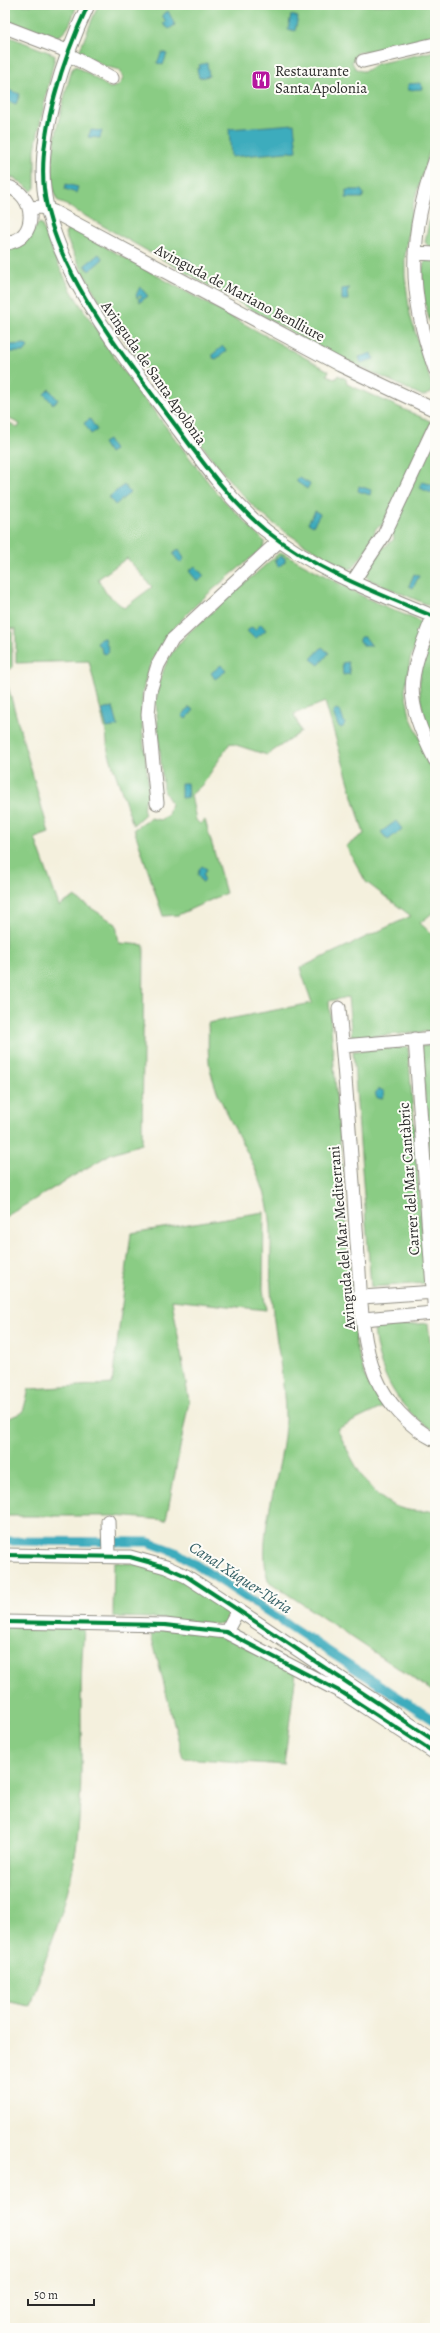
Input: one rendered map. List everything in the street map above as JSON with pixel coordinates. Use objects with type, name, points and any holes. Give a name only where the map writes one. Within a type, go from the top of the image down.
[{"type":"street","name":"Avinguda de Santa Apolònia","points":[[88,5],[68,52],[48,125],[44,150],[44,189],[48,210],[53,227],[72,274],[105,329],[127,361],[225,490],[250,516],[280,540],[352,583],[434,617]]},
{"type":"street","points":[[5,28],[68,52],[73,57],[112,78]]},
{"type":"street","points":[[363,61],[435,44]]},
{"type":"street","points":[[435,161],[420,212],[415,252],[416,296],[422,327],[435,369]]},
{"type":"street","points":[[5,186],[21,193],[30,208],[28,227],[22,236],[12,242],[5,243]]},
{"type":"street","name":"Avinguda de Mariano Benlliure","points":[[30,208],[40,207],[48,210],[102,236],[340,365],[435,410]]},
{"type":"street","points":[[415,252],[435,254]]},
{"type":"street","points":[[352,583],[384,535],[435,426]]},
{"type":"street","points":[[157,803],[148,715],[150,691],[158,665],[172,640],[280,540]]},
{"type":"street","points":[[434,617],[418,654],[411,690],[417,720],[435,760]]},
{"type":"street","name":"Avinguda del Mar Mediterrani","points":[[339,1008],[363,1318],[368,1351],[375,1375],[385,1395],[408,1420],[435,1440]]},
{"type":"street","points":[[343,1046],[435,1038]]},
{"type":"street","name":"Carrer del Mar Cantàbric","points":[[414,1039],[435,1314]]},
{"type":"street","points":[[362,1297],[434,1292]]},
{"type":"street","points":[[363,1318],[435,1314]]},
{"type":"street","points":[[108,1522],[108,1556]]},
{"type":"street","points":[[5,1556],[130,1557],[166,1567],[186,1576],[238,1610],[435,1752]]},
{"type":"street","points":[[226,1632],[238,1610]]},
{"type":"street","points":[[5,1622],[165,1625],[226,1632],[237,1636],[355,1695],[435,1741]]},
{"type":"green space","points":[[5,5],[77,5],[67,29],[59,36],[54,37],[5,21]]},
{"type":"green space","points":[[98,5],[429,5],[435,10],[435,37],[370,52],[358,52],[352,62],[355,68],[364,71],[376,64],[435,51],[435,134],[412,208],[405,256],[405,276],[410,315],[433,389],[431,393],[423,396],[318,347],[57,200],[53,186],[53,153],[60,116],[72,69],[76,66],[110,88],[118,86],[123,79],[120,70],[104,66],[79,52]]},
{"type":"green space","points":[[5,35],[51,53],[55,56],[35,150],[35,188],[32,191],[16,179],[5,176]]},
{"type":"green space","points":[[435,191],[435,247],[429,247],[425,242]]},
{"type":"green space","points":[[41,223],[56,260],[72,292],[122,369],[215,491],[265,542],[263,548],[187,614],[170,633],[156,654],[146,676],[142,700],[142,724],[148,794],[143,807],[145,814],[133,825],[108,751],[106,733],[89,661],[16,663],[16,629],[5,628],[5,420],[18,428],[20,424],[5,417],[5,252],[23,245],[38,224]],"holes":[[[127,558],[152,587],[124,608],[106,593],[98,579]]]},
{"type":"green space","points":[[68,229],[73,229],[329,371],[327,375],[336,379],[338,375],[346,379],[347,384],[430,421],[431,424],[382,525],[376,528],[371,543],[353,568],[348,569],[288,534],[257,510],[236,488],[206,451],[155,382],[94,292],[69,244],[65,234]]},
{"type":"green space","points":[[429,259],[435,260],[435,339],[429,321],[422,281],[424,262]]},
{"type":"green space","points":[[435,436],[435,608],[368,579],[366,574],[382,549],[394,539],[392,528]]},
{"type":"green space","points":[[279,553],[283,553],[366,598],[419,621],[422,626],[410,660],[405,691],[410,716],[435,772],[435,911],[420,923],[435,937],[435,1031],[352,1038],[348,997],[329,1001],[356,1347],[366,1379],[383,1407],[337,1429],[362,1476],[372,1489],[384,1500],[398,1507],[415,1511],[435,1510],[435,1693],[268,1581],[265,1563],[266,1527],[281,1454],[285,1418],[283,1381],[272,1307],[270,1217],[257,1172],[230,1120],[215,1086],[210,1068],[208,1051],[208,1023],[312,1003],[300,968],[411,916],[366,882],[346,846],[364,834],[325,702],[294,714],[301,732],[267,755],[230,743],[203,784],[191,795],[196,820],[200,824],[205,820],[226,893],[178,915],[163,916],[134,829],[150,818],[160,820],[168,815],[171,803],[163,789],[156,702],[159,683],[171,654],[187,634]]},
{"type":"green space","points":[[5,631],[12,631],[12,668],[5,671]]},
{"type":"green space","points":[[435,634],[435,743],[424,715],[421,702],[420,675],[428,648]]},
{"type":"green space","points":[[5,676],[49,833],[35,838],[59,906],[74,897],[116,924],[119,943],[144,945],[142,1144],[112,1153],[5,1217]]},
{"type":"green space","points":[[435,1045],[435,1233],[421,1046]]},
{"type":"green space","points":[[408,1047],[426,1283],[371,1287],[353,1051]]},
{"type":"green space","points":[[264,1212],[263,1289],[266,1310],[172,1300],[189,1401],[166,1520],[114,1516],[5,1516],[5,1420],[23,1412],[29,1389],[112,1384],[131,1233]]},
{"type":"green space","points":[[428,1323],[430,1341],[435,1355],[435,1431],[410,1412],[391,1387],[379,1359],[374,1328]]},
{"type":"green space","points":[[114,1562],[145,1565],[186,1582],[234,1613],[227,1625],[153,1618],[113,1617]]},
{"type":"green space","points":[[5,1626],[84,1629],[81,1684],[81,1767],[79,1822],[76,1849],[73,1869],[63,1909],[30,2006],[5,2001]]},
{"type":"green space","points":[[174,1630],[222,1635],[296,1673],[284,1765],[183,1758],[150,1631]]},
{"type":"water","points":[[168,11],[175,25],[169,29],[163,24],[166,22],[162,15]]},
{"type":"water","points":[[291,15],[298,17],[295,31],[288,29]]},
{"type":"water","points":[[162,52],[167,54],[163,65],[157,63]]},
{"type":"water","points":[[207,63],[209,76],[199,78],[197,69],[200,68],[199,65]]},
{"type":"water","points":[[421,83],[422,89],[408,90],[408,84]]},
{"type":"water","points":[[5,89],[20,94],[16,104],[5,100]]},
{"type":"water","points":[[294,124],[297,151],[231,157],[229,129]]},
{"type":"water","points":[[91,130],[102,131],[100,138],[88,137]]},
{"type":"water","points":[[66,184],[78,187],[76,193],[65,189]]},
{"type":"water","points":[[346,190],[361,190],[364,194],[362,198],[346,198]]},
{"type":"water","points":[[99,254],[103,259],[89,271],[85,265]]},
{"type":"water","points":[[182,258],[189,260],[193,266],[186,266],[179,262]]},
{"type":"water","points":[[140,287],[148,296],[140,302],[138,299],[142,297],[140,295],[137,298],[136,295]]},
{"type":"water","points":[[350,288],[347,291],[348,300],[342,300],[342,289]]},
{"type":"water","points":[[25,344],[28,347],[24,352],[9,352],[10,345]]},
{"type":"water","points":[[223,346],[227,351],[216,359],[213,358],[213,354]]},
{"type":"water","points":[[372,353],[374,359],[361,363],[359,357]]},
{"type":"water","points":[[49,389],[58,400],[53,404],[44,394]]},
{"type":"water","points":[[90,419],[97,430],[91,434],[84,423]]},
{"type":"water","points":[[108,440],[114,450],[109,453],[103,443]]},
{"type":"water","points":[[300,478],[310,484],[307,489],[297,482],[297,479]]},
{"type":"water","points":[[422,482],[434,485],[431,493],[420,488]]},
{"type":"water","points":[[124,485],[130,493],[115,505],[109,497]]},
{"type":"water","points":[[359,486],[371,490],[370,495],[358,491]]},
{"type":"water","points":[[315,511],[320,514],[313,526],[308,523]]},
{"type":"water","points":[[179,549],[184,559],[180,563],[173,554]]},
{"type":"water","points":[[281,556],[285,558],[285,562],[278,567],[276,561],[274,561]]},
{"type":"water","points":[[195,566],[204,576],[198,582],[189,571]]},
{"type":"water","points":[[414,574],[419,576],[413,588],[409,586]]},
{"type":"water","points":[[261,624],[266,630],[255,639],[247,631],[252,627],[255,630]]},
{"type":"water","points":[[360,637],[365,637],[372,646],[364,646],[360,641]]},
{"type":"water","points":[[100,638],[105,638],[109,651],[106,654],[102,653],[101,647],[97,644]]},
{"type":"water","points":[[322,647],[329,653],[319,665],[311,659]]},
{"type":"water","points":[[348,662],[350,674],[343,675],[342,663]]},
{"type":"water","points":[[221,665],[226,671],[215,679],[211,673]]},
{"type":"water","points":[[113,707],[118,726],[107,728],[102,710]]},
{"type":"water","points":[[189,707],[194,710],[186,719],[182,716]]},
{"type":"water","points":[[336,709],[340,711],[345,724],[342,728],[338,726],[333,713]]},
{"type":"water","points":[[181,783],[187,783],[188,797],[181,798]]},
{"type":"water","points":[[396,821],[402,829],[388,840],[381,832]]},
{"type":"water","points":[[202,866],[207,869],[203,875],[205,881],[202,882],[198,875],[199,869]]},
{"type":"water","points":[[378,1090],[382,1090],[384,1094],[382,1098],[378,1098],[376,1096],[376,1092]]},
{"type":"waterway","name":"Canal Xúquer-Túria","points":[[5,1541],[148,1542],[178,1553],[435,1721]]},
{"type":"cycle path","points":[[88,5],[70,47],[55,95],[49,120],[43,167],[44,189],[50,220],[61,250],[75,280],[93,310],[132,367],[214,477],[251,518],[284,544],[325,569],[347,580],[435,617]]},
{"type":"cycle path","points":[[5,1555],[130,1557],[166,1567],[186,1576],[435,1741]]},
{"type":"cycle path","points":[[5,1622],[165,1625],[226,1632],[343,1693],[435,1753]]},
{"type":"place","name":"Restaurante Santa Apolonia","points":[[261,80]]}]
